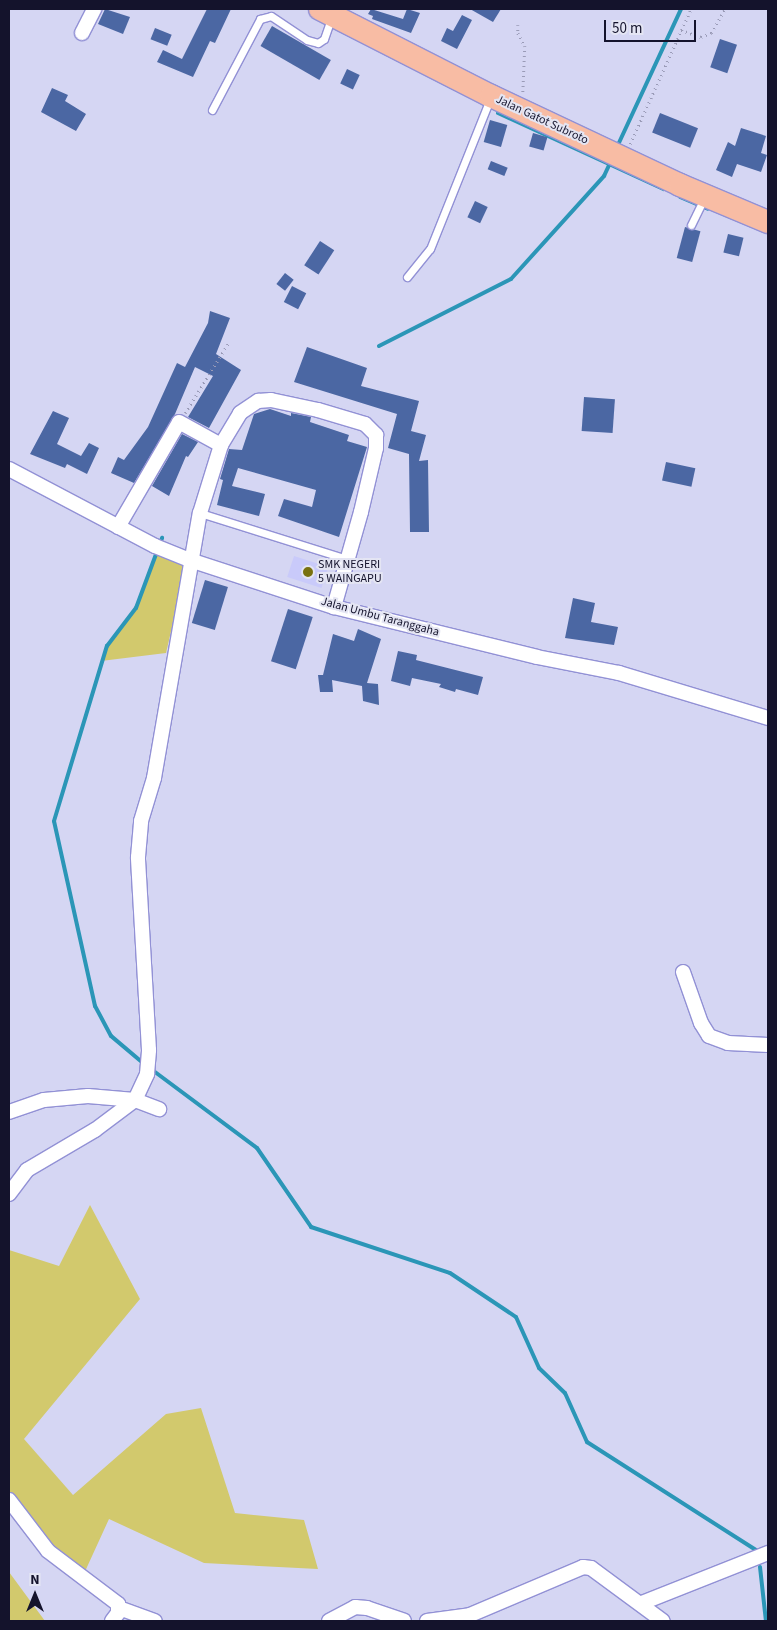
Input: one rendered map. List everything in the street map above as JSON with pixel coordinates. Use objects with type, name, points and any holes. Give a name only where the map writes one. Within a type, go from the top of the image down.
[{"type":"highway","name":"Jalan Gatot Subroto","points":[[326,12],[491,96],[617,156],[702,203],[768,222]]},
{"type":"street","points":[[82,33],[94,9]]},
{"type":"street","points":[[9,1194],[27,1170],[95,1130],[135,1100],[147,1074],[149,1050],[139,836],[154,778],[190,560],[200,513],[222,445],[240,413],[258,401],[271,400],[318,410],[373,429],[376,448],[334,607]]},
{"type":"street","points":[[118,527],[179,422],[222,445]]},
{"type":"street","name":"Jalan Umbu Taranggaha","points":[[9,469],[159,548],[190,560],[334,607],[528,655],[619,673],[768,718]]},
{"type":"street","points":[[682,972],[700,1023],[709,1036],[728,1042],[768,1044]]},
{"type":"street","points":[[9,1112],[66,1097],[135,1100],[159,1108]]},
{"type":"street","points":[[9,1500],[48,1551],[81,1579],[111,1598],[116,1614],[155,1621]]},
{"type":"street","points":[[642,1603],[768,1553]]},
{"type":"street","points":[[427,1621],[470,1615],[583,1567],[591,1568],[642,1603],[663,1621]]},
{"type":"street","points":[[329,1621],[354,1607],[368,1608],[404,1621]]},
{"type":"lane","points":[[212,110],[260,19],[271,16],[307,40],[318,43],[324,39],[326,12]]},
{"type":"lane","points":[[408,277],[430,249],[491,96]]},
{"type":"lane","points":[[691,225],[702,203]]},
{"type":"lane","points":[[200,513],[347,559]]},
{"type":"path","points":[[617,156],[691,9]]},
{"type":"path","points":[[681,30],[701,37],[711,33],[725,9]]},
{"type":"path","points":[[518,24],[518,34],[525,46],[522,76],[525,112]]},
{"type":"path","points":[[179,422],[229,342]]},
{"type":"shaded area","points":[[159,548],[188,558],[166,653],[101,661],[107,646],[136,608]]},
{"type":"shaded area","name":"SMK NEGERI 5 WAINGAPU","points":[[294,556],[328,567],[321,588],[287,577]]},
{"type":"shaded area","points":[[90,1205],[140,1299],[24,1439],[73,1495],[166,1414],[201,1408],[235,1513],[304,1520],[318,1569],[204,1563],[109,1519],[82,1578],[46,1548],[9,1494],[9,1250],[59,1266]]},
{"type":"shaded area","points":[[9,1572],[45,1621],[9,1621]]},
{"type":"building","points":[[105,9],[130,17],[123,34],[98,24]]},
{"type":"building","points":[[207,9],[231,9],[215,43],[210,41],[193,77],[157,62],[163,50],[182,59]]},
{"type":"building","points":[[371,9],[403,19],[407,9],[420,13],[411,33],[372,19],[373,16],[368,14]]},
{"type":"building","points":[[470,9],[501,9],[493,22]]},
{"type":"building","points":[[462,15],[472,20],[457,49],[441,41],[447,28],[453,31]]},
{"type":"building","points":[[272,26],[331,60],[319,80],[260,46]]},
{"type":"building","points":[[155,28],[172,35],[167,46],[151,39]]},
{"type":"building","points":[[720,39],[737,45],[727,73],[710,67]]},
{"type":"building","points":[[347,69],[360,75],[353,89],[340,84]]},
{"type":"building","points":[[52,88],[68,95],[65,101],[86,114],[76,131],[41,112]]},
{"type":"building","points":[[660,113],[698,128],[690,148],[652,132]]},
{"type":"building","points":[[490,120],[507,125],[501,147],[484,142]]},
{"type":"building","points":[[741,128],[766,136],[761,153],[767,155],[761,172],[737,164],[732,177],[716,170],[728,142],[735,146]]},
{"type":"building","points":[[533,133],[547,137],[544,151],[529,146]]},
{"type":"building","points":[[491,161],[508,168],[504,176],[488,169]]},
{"type":"building","points":[[475,201],[488,207],[480,223],[467,217]]},
{"type":"building","points":[[685,227],[700,231],[692,262],[677,258]]},
{"type":"building","points":[[728,234],[744,238],[739,256],[723,252]]},
{"type":"building","points":[[320,241],[334,250],[318,275],[304,265]]},
{"type":"building","points":[[285,273],[294,280],[285,291],[276,284]]},
{"type":"building","points":[[292,286],[306,293],[298,309],[284,302]]},
{"type":"building","points":[[210,311],[230,318],[216,354],[241,370],[209,428],[188,417],[213,376],[195,367],[175,414],[134,483],[111,473],[118,457],[124,460],[148,427],[177,363],[185,367],[208,323]]},
{"type":"building","points":[[307,347],[367,368],[361,386],[419,401],[411,431],[426,435],[419,461],[428,460],[429,532],[410,532],[409,454],[388,448],[397,414],[294,382]]},
{"type":"building","points":[[584,397],[615,399],[613,433],[582,431]]},
{"type":"building","points":[[270,409],[291,416],[291,413],[311,417],[310,422],[349,435],[347,441],[367,447],[339,537],[278,516],[284,499],[312,507],[316,490],[238,468],[232,486],[265,494],[259,516],[217,505],[223,480],[220,479],[229,449],[242,450],[254,414]]},
{"type":"building","points":[[53,411],[69,418],[57,444],[81,456],[89,443],[99,448],[87,474],[67,464],[65,468],[30,454]]},
{"type":"building","points":[[182,434],[198,442],[188,457],[186,456],[169,496],[152,486]]},
{"type":"building","points":[[666,462],[695,468],[691,487],[662,481]]},
{"type":"building","points":[[205,580],[228,587],[215,630],[192,623]]},
{"type":"building","points":[[573,598],[595,603],[591,622],[618,627],[614,645],[565,638]]},
{"type":"building","points":[[288,609],[313,617],[296,669],[271,661]]},
{"type":"building","points":[[358,629],[381,639],[367,683],[378,684],[379,705],[363,701],[362,686],[332,680],[333,692],[320,692],[318,675],[323,675],[333,634],[354,641]]},
{"type":"building","points":[[398,651],[417,655],[416,660],[483,677],[478,695],[456,689],[455,692],[439,687],[441,684],[412,678],[410,686],[391,681]]},
{"type":"waterway","points":[[617,147],[681,9]]},
{"type":"waterway","points":[[498,113],[663,189]]},
{"type":"waterway","points":[[379,346],[511,279],[604,176],[611,161]]},
{"type":"waterway","points":[[680,197],[708,209]]},
{"type":"waterway","points":[[143,1063],[111,1036],[95,1006],[54,821],[107,646],[136,608],[162,538]]},
{"type":"waterway","points":[[151,1069],[257,1148],[311,1227],[450,1273],[516,1317],[539,1368],[565,1393],[587,1442],[756,1550]]},
{"type":"waterway","points":[[760,1567],[766,1621]]},
{"type":"place","name":"SMK NEGERI 5 WAINGAPU","points":[[308,572]]}]
